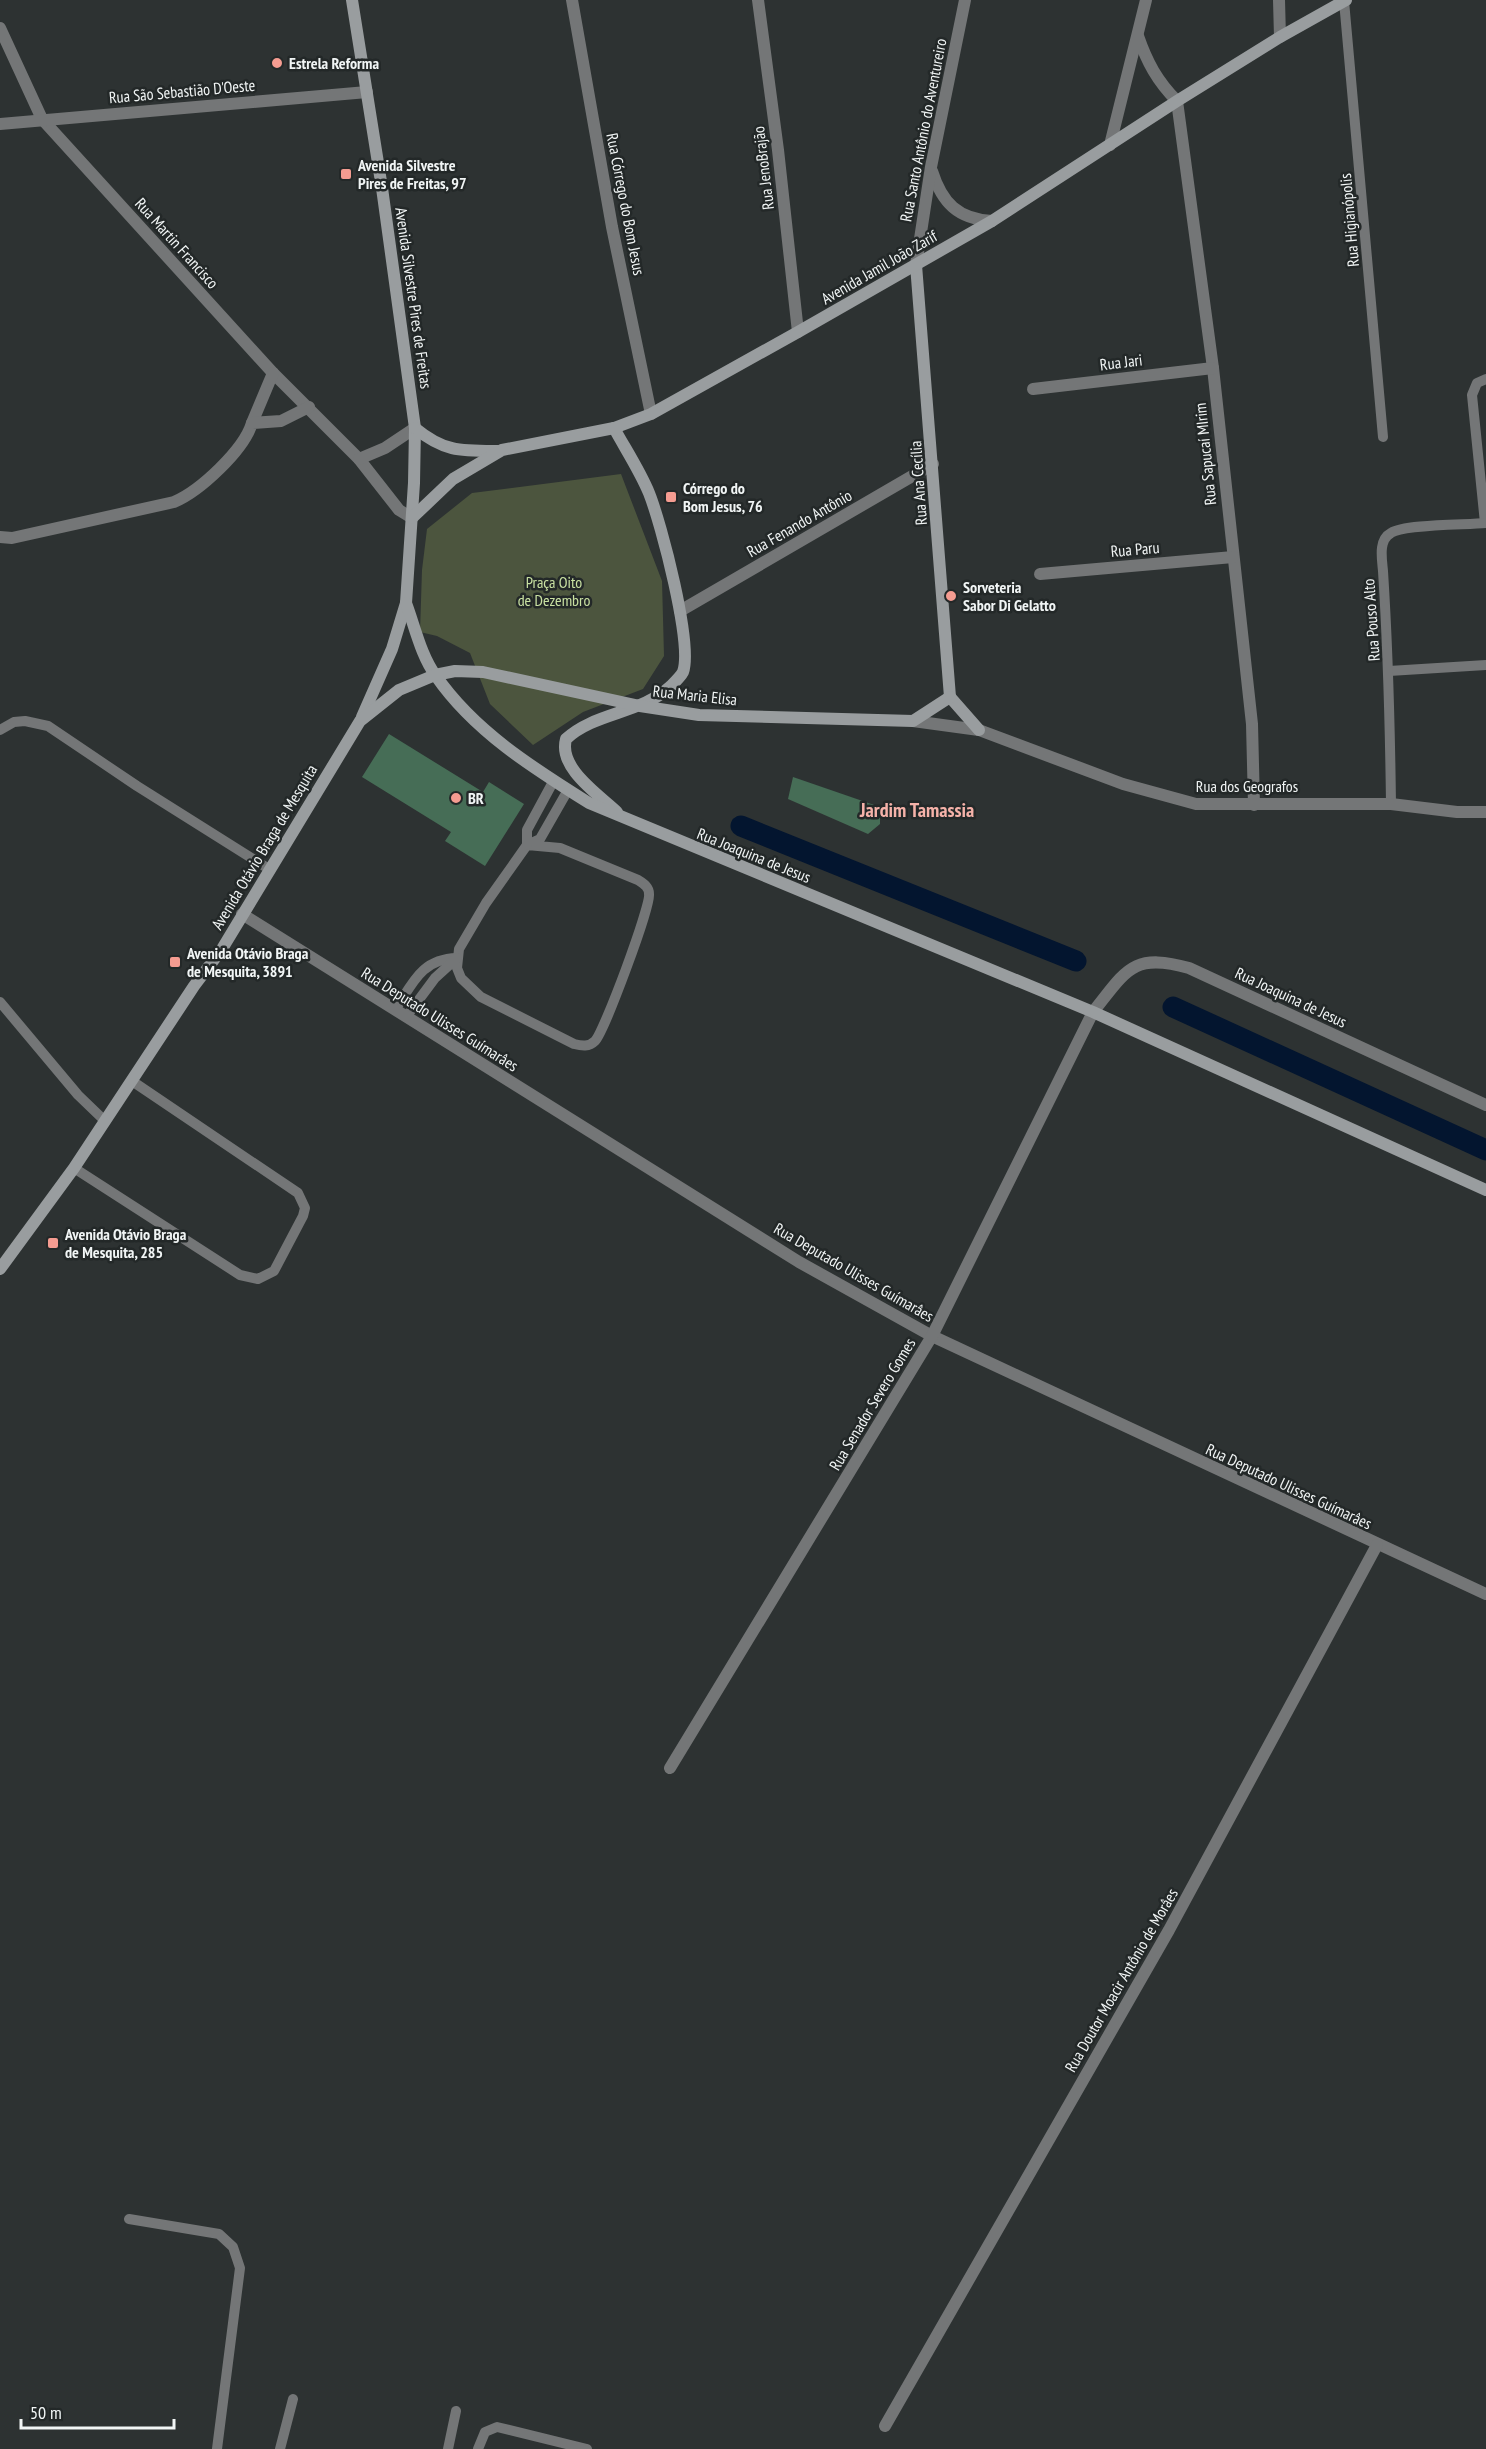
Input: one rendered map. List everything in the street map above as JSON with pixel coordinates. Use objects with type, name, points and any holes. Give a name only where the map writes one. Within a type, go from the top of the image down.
[{"type":"main road","name":"Avenida Jamil João Zarif","points":[[412,518],[453,479],[502,450],[614,428],[651,414],[992,221],[1177,101],[1345,0]]},
{"type":"main road","name":"Avenida Silvestre Pires de Freitas","points":[[354,1],[415,428],[406,603],[392,649],[360,721]]},
{"type":"main road","name":"Rua Ana Cecília","points":[[916,266],[950,697]]},
{"type":"main road","points":[[415,428],[440,447],[457,450],[502,450]]},
{"type":"main road","points":[[614,428],[649,493],[680,611],[684,635],[682,673],[657,697],[640,706],[576,730],[566,739],[565,756],[572,768],[625,819]]},
{"type":"main road","name":"Avenida Silvestre Pires de Freitas","points":[[406,603],[435,675]]},
{"type":"main road","name":"Rua Maria Elisa","points":[[435,675],[455,671],[483,672],[640,706],[699,715],[913,721]]},
{"type":"main road","name":"Avenida Otávio Braga de Mesquita","points":[[2,1263],[74,1168],[194,986],[222,949],[360,721],[399,690],[435,675]]},
{"type":"main road","name":"Rua Joaquina de Jesus","points":[[435,675],[463,708],[499,742],[553,782],[625,819],[1093,1012],[1486,1190]]},
{"type":"main road","points":[[913,721],[950,697],[979,730]]},
{"type":"street","name":"Rua Córrego do Bom Jesus","points":[[572,0],[612,227],[651,414]]},
{"type":"street","name":"Rua JenoBrajão","points":[[758,0],[778,150],[798,332]]},
{"type":"street","name":"Rua Santo Antônio do Aventureiro","points":[[916,266],[931,167],[965,0]]},
{"type":"street","points":[[1110,145],[1146,0]]},
{"type":"street","points":[[1279,0],[1280,37]]},
{"type":"street","name":"Rua Martin Francisco","points":[[0,28],[42,119],[273,373],[359,459],[399,510],[412,518]]},
{"type":"street","points":[[1138,36],[1147,63],[1161,85],[1177,101]]},
{"type":"street","name":"Rua São Sebastião D'Oeste","points":[[0,124],[367,92]]},
{"type":"street","name":"Rua Sapucaí MIrim","points":[[1177,101],[1213,368],[1252,724],[1254,805]]},
{"type":"street","points":[[931,167],[943,199],[953,210],[968,217],[992,221]]},
{"type":"street","name":"Rua Jari","points":[[1033,389],[1213,368]]},
{"type":"street","points":[[0,537],[12,538],[174,502],[188,496],[241,447],[248,437],[273,373]]},
{"type":"street","points":[[252,423],[281,421],[309,407]]},
{"type":"street","points":[[359,459],[385,448],[415,428]]},
{"type":"street","name":"Rua Fenando Antônio","points":[[680,611],[933,464]]},
{"type":"street","name":"Rua Paru","points":[[1040,574],[1233,557]]},
{"type":"street","name":"Rua dos Geografos","points":[[913,721],[979,730],[1175,800],[1196,804],[1391,804],[1457,812],[1486,812]]},
{"type":"street","name":"Rua Deputado Ulisses Guímarâes","points":[[242,914],[799,1262],[932,1336],[1377,1545],[1486,1593]]},
{"type":"street","name":"Rua Joaquina de Jesus","points":[[1093,1012],[1125,974],[1135,966],[1147,961],[1167,962],[1189,968],[1486,1105]]},
{"type":"street","name":"Rua Senador Severo Gomes","points":[[670,1768],[932,1336],[1093,1012]]},
{"type":"street","name":"Rua Doutor Moacir Antônio de Morâes","points":[[885,2426],[1169,1930],[1377,1545]]},
{"type":"lane","name":"Rua Higianópolis","points":[[1345,0],[1383,436]]},
{"type":"lane","points":[[1486,379],[1477,383],[1472,395],[1486,524]]},
{"type":"lane","name":"Rua Pouso Alto","points":[[1391,804],[1389,671],[1382,558],[1384,539],[1390,533],[1405,529],[1486,524]]},
{"type":"lane","points":[[1389,671],[1486,666]]},
{"type":"lane","points":[[0,730],[14,722],[25,721],[48,726],[137,786],[269,869]]},
{"type":"lane","points":[[527,845],[527,830],[553,782]]},
{"type":"lane","points":[[406,1017],[429,985],[457,958],[464,939],[486,903],[527,845],[540,839],[568,790]]},
{"type":"lane","points":[[457,958],[461,978],[481,997],[574,1044],[582,1046],[597,1039],[640,929],[650,893],[646,885],[638,880],[560,848],[527,845]]},
{"type":"lane","points":[[395,1010],[428,964],[440,959],[457,958]]},
{"type":"lane","points":[[0,1002],[78,1095],[105,1121]]},
{"type":"lane","points":[[74,1168],[240,1275],[258,1279],[274,1270],[303,1216],[305,1208],[297,1193],[132,1081]]},
{"type":"lane","points":[[129,2219],[219,2234],[233,2247],[240,2268],[217,2449]]},
{"type":"lane","points":[[280,2449],[292,2399]]},
{"type":"lane","points":[[448,2449],[456,2410]]},
{"type":"lane","points":[[478,2449],[485,2432],[497,2427],[587,2449]]},
{"type":"green space","name":"Praça Oito de Dezembro","points":[[621,474],[662,581],[664,656],[643,689],[583,712],[533,745],[490,704],[470,653],[437,636],[420,632],[422,570],[427,529],[472,493]]},
{"type":"building","name":"BR","points":[[389,734],[483,792],[489,782],[524,804],[485,866],[445,841],[451,832],[362,777]]},
{"type":"building","points":[[793,777],[880,807],[880,824],[868,834],[788,799]]},
{"type":"waterway","points":[[741,826],[1076,961]]},
{"type":"waterway","points":[[1173,1007],[1486,1150]]},
{"type":"place","name":"Estrela Reforma","points":[[277,63]]},
{"type":"place","name":"Avenida Silvestre Pires de Freitas, 97","points":[[346,174]]},
{"type":"place","name":"Córrego do Bom Jesus, 76","points":[[671,497]]},
{"type":"place","name":"Sorveteria Sabor Di Gelatto","points":[[951,596]]},
{"type":"place","name":"BR","points":[[456,798]]},
{"type":"place","name":"Avenida Otávio Braga de Mesquita, 3891","points":[[175,962]]},
{"type":"place","name":"Avenida Otávio Braga de Mesquita, 285","points":[[53,1243]]},
{"type":"district","name":"Jardim Tamassia","points":[[917,810]]}]
